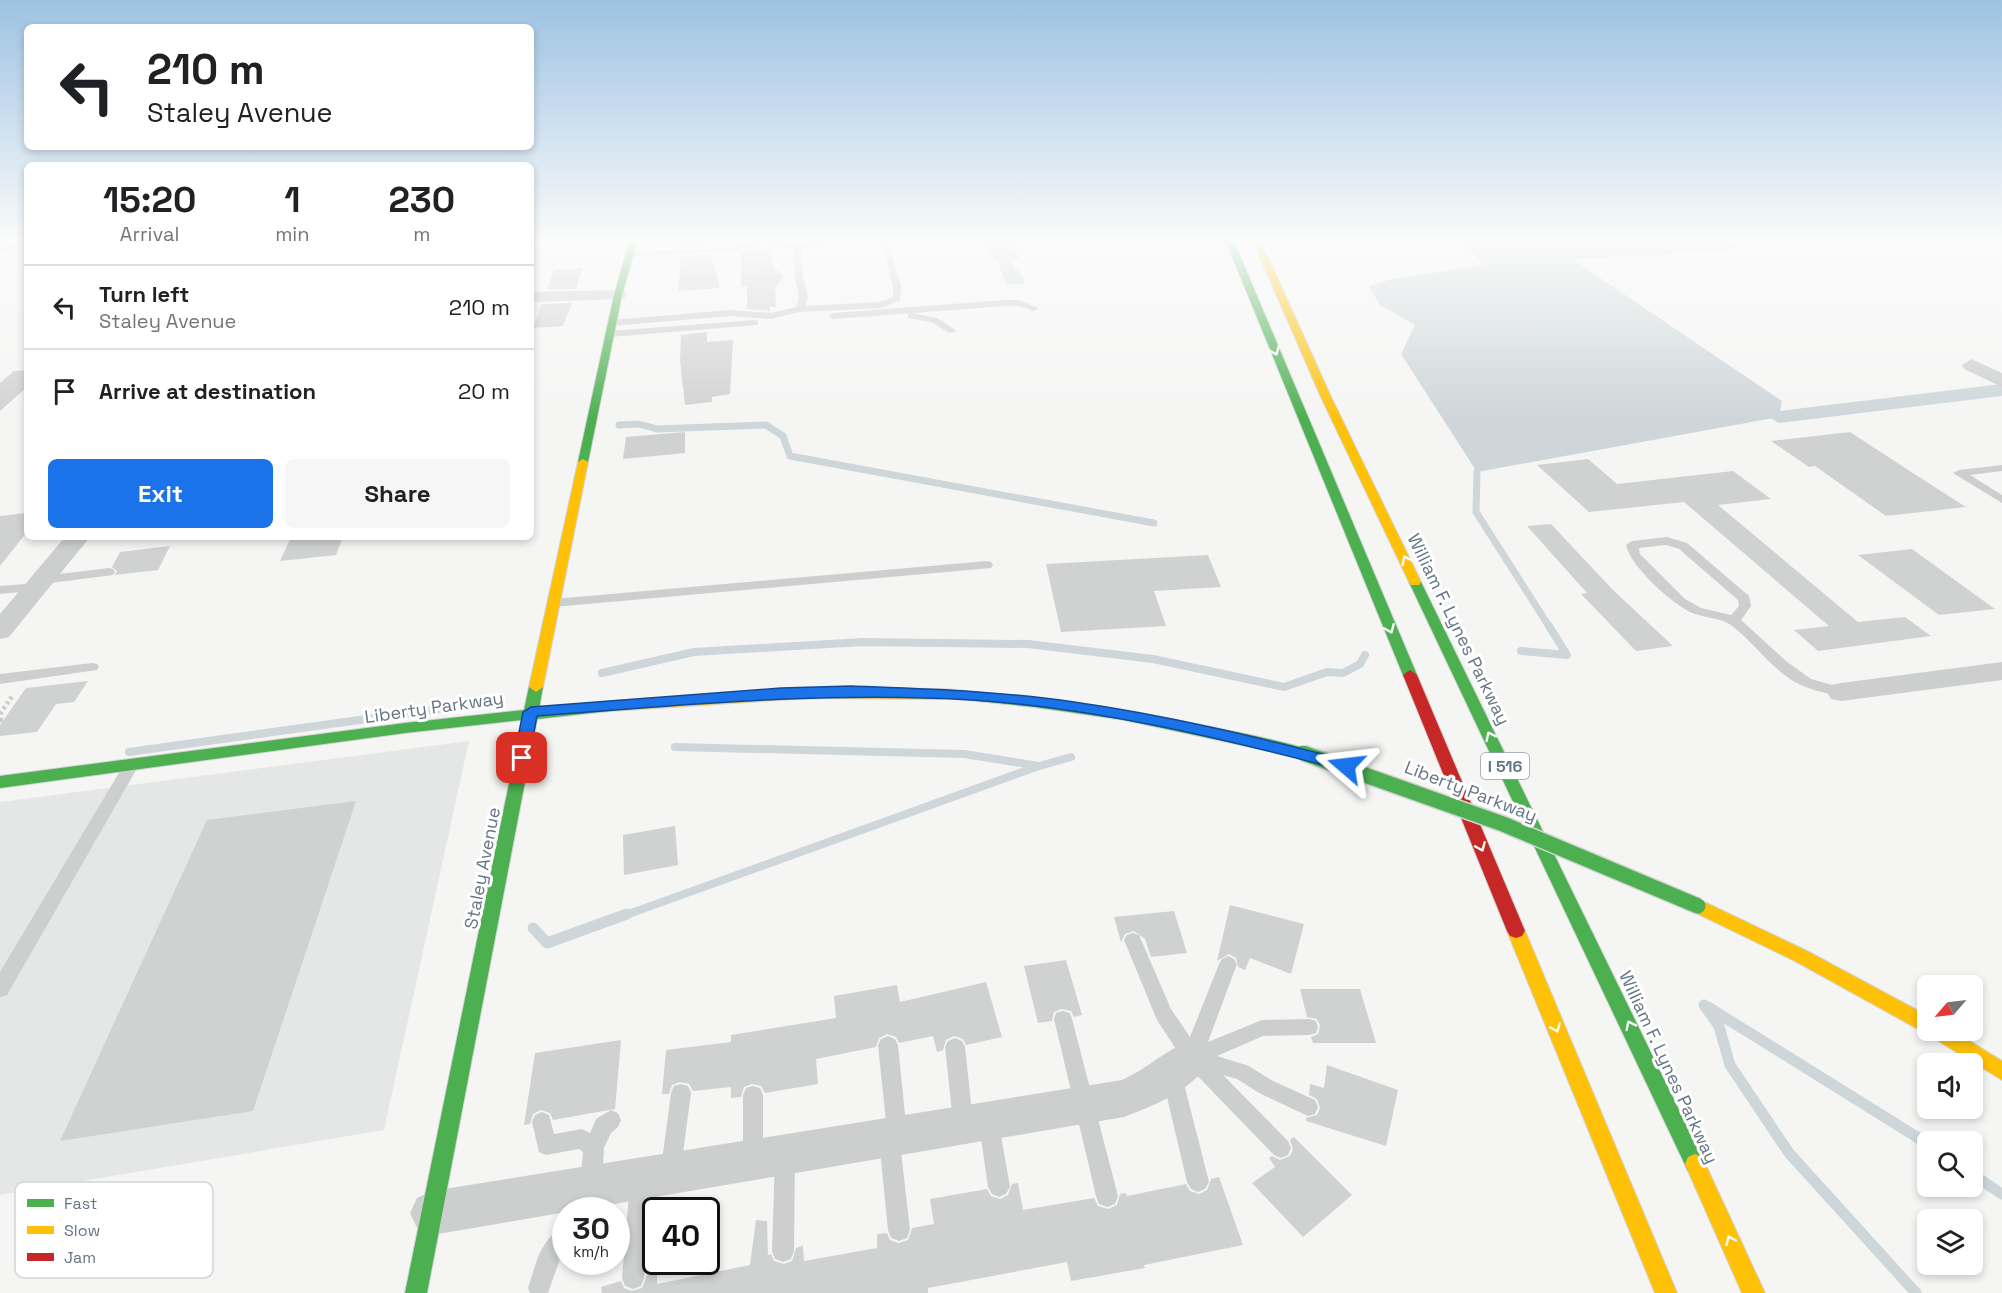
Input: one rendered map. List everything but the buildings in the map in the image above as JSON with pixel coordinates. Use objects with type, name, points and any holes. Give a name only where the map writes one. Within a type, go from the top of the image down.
[{"type":"main road","name":"Staley Avenue","points":[[417,1293],[531,712],[617,299]]},
{"type":"main road","name":"I 516","points":[[1254,299],[1666,1293]]},
{"type":"main road","name":"William F. Lynes Parkway","points":[[1283,299],[1326,397],[1650,1067],[1754,1293]]},
{"type":"main road","name":"Liberty Parkway","points":[[0,782],[531,712],[781,693],[851,691],[974,695],[1134,717],[1303,753],[1368,772],[1489,816],[1698,906],[1801,956],[1917,1020]]},
{"type":"main road","points":[[1953,1041],[2002,1071]]},
{"type":"street","points":[[1971,365],[2002,381]]},
{"type":"street","points":[[0,631],[76,540]]},
{"type":"street","points":[[1841,692],[2002,670]]},
{"type":"street","points":[[432,1213],[589,1182],[656,1176],[1125,1098],[1154,1085],[1181,1065]]},
{"type":"lane","points":[[799,309],[803,299]]},
{"type":"lane","points":[[611,328],[730,314],[771,316],[799,309],[882,305],[894,299]]},
{"type":"lane","points":[[611,328],[856,314],[872,320],[1005,303],[1018,303],[1034,308]]},
{"type":"lane","points":[[910,316],[946,324],[954,331]]},
{"type":"lane","points":[[2002,468],[1959,473],[2002,500]]},
{"type":"lane","points":[[1734,621],[1745,606],[1744,599],[1683,546],[1666,541],[1632,545],[1634,555],[1680,602],[1698,611],[1716,614],[1734,621],[1781,664],[1806,682],[1841,692]]},
{"type":"lane","points":[[554,603],[987,565]]},
{"type":"lane","points":[[0,590],[109,572]]},
{"type":"lane","points":[[0,679],[92,667]]},
{"type":"lane","points":[[0,989],[131,765]]},
{"type":"lane","points":[[1133,940],[1164,1014],[1181,1065],[1198,1182]]},
{"type":"lane","points":[[1181,1065],[1228,964]]},
{"type":"lane","points":[[1063,1019],[1107,1196]]},
{"type":"lane","points":[[1181,1065],[1262,1028],[1309,1027]]},
{"type":"lane","points":[[888,1045],[899,1230]]},
{"type":"lane","points":[[955,1047],[976,1122],[999,1187]]},
{"type":"lane","points":[[1181,1065],[1242,1072],[1266,1087],[1308,1107]]},
{"type":"lane","points":[[1181,1065],[1281,1148]]},
{"type":"lane","points":[[633,1278],[656,1176],[681,1093]]},
{"type":"lane","points":[[753,1095],[769,1157],[783,1251]]},
{"type":"lane","points":[[589,1182],[603,1126],[611,1120]]},
{"type":"lane","points":[[542,1122],[546,1145],[582,1138],[589,1182]]},
{"type":"lane","points":[[539,1288],[552,1251]]},
{"type":"shaded area","points":[[1377,299],[1632,299],[1782,401],[1779,417],[1477,472],[1401,354],[1415,325],[1380,305]]},
{"type":"shaded area","points":[[469,741],[384,1130],[77,1182],[15,1182],[15,1192],[0,1195],[0,802]]},
{"type":"waterway","points":[[1779,417],[2002,390]]},
{"type":"waterway","points":[[619,425],[639,424],[657,429],[766,425],[783,436],[790,456],[1154,523]]},
{"type":"waterway","points":[[1477,472],[1476,512],[1550,628]]},
{"type":"waterway","points":[[1521,651],[1567,655],[1549,626]]},
{"type":"waterway","points":[[602,673],[694,652],[863,642],[1028,644],[1153,659],[1284,687],[1327,672],[1343,673],[1360,664],[1365,655]]},
{"type":"waterway","points":[[129,752],[482,703]]},
{"type":"waterway","points":[[675,747],[964,754],[1039,766]]},
{"type":"waterway","points":[[1039,766],[1071,757]]},
{"type":"waterway","points":[[623,916],[1039,766]]},
{"type":"waterway","points":[[533,928],[547,943],[627,914]]},
{"type":"waterway","points":[[1704,1005],[1719,1026],[1730,1065],[1789,1153],[1916,1293]]},
{"type":"waterway","points":[[1708,1007],[1917,1137]]},
{"type":"waterway","points":[[1983,1181],[2002,1194]]},
{"type":"traffic: fast","points":[[583,462],[617,299]]},
{"type":"traffic: fast","points":[[1254,299],[1410,675]]},
{"type":"traffic: fast","points":[[1415,582],[1695,1164]]},
{"type":"traffic: fast","points":[[416,1293],[536,687]]},
{"type":"traffic: fast","points":[[942,694],[1034,702],[1124,715],[1303,753]]},
{"type":"traffic: fast","points":[[0,782],[405,728],[610,706]]},
{"type":"traffic: fast","points":[[1303,753],[1404,786],[1503,824],[1698,906]]},
{"type":"traffic: slow","points":[[1283,299],[1326,397],[1415,582]]},
{"type":"traffic: slow","points":[[536,687],[583,462]]},
{"type":"traffic: slow","points":[[610,706],[810,693],[942,694]]},
{"type":"traffic: slow","points":[[1698,906],[1801,956],[1917,1020]]},
{"type":"traffic: slow","points":[[1516,931],[1666,1293]]},
{"type":"traffic: slow","points":[[1953,1041],[2002,1071]]},
{"type":"traffic: slow","points":[[1695,1164],[1754,1293]]},
{"type":"traffic: jam","points":[[1410,675],[1516,931]]},
{"type":"route","points":[[522,758],[531,712],[781,693],[851,691],[974,695],[1074,706],[1191,727],[1303,753],[1346,766]]}]
